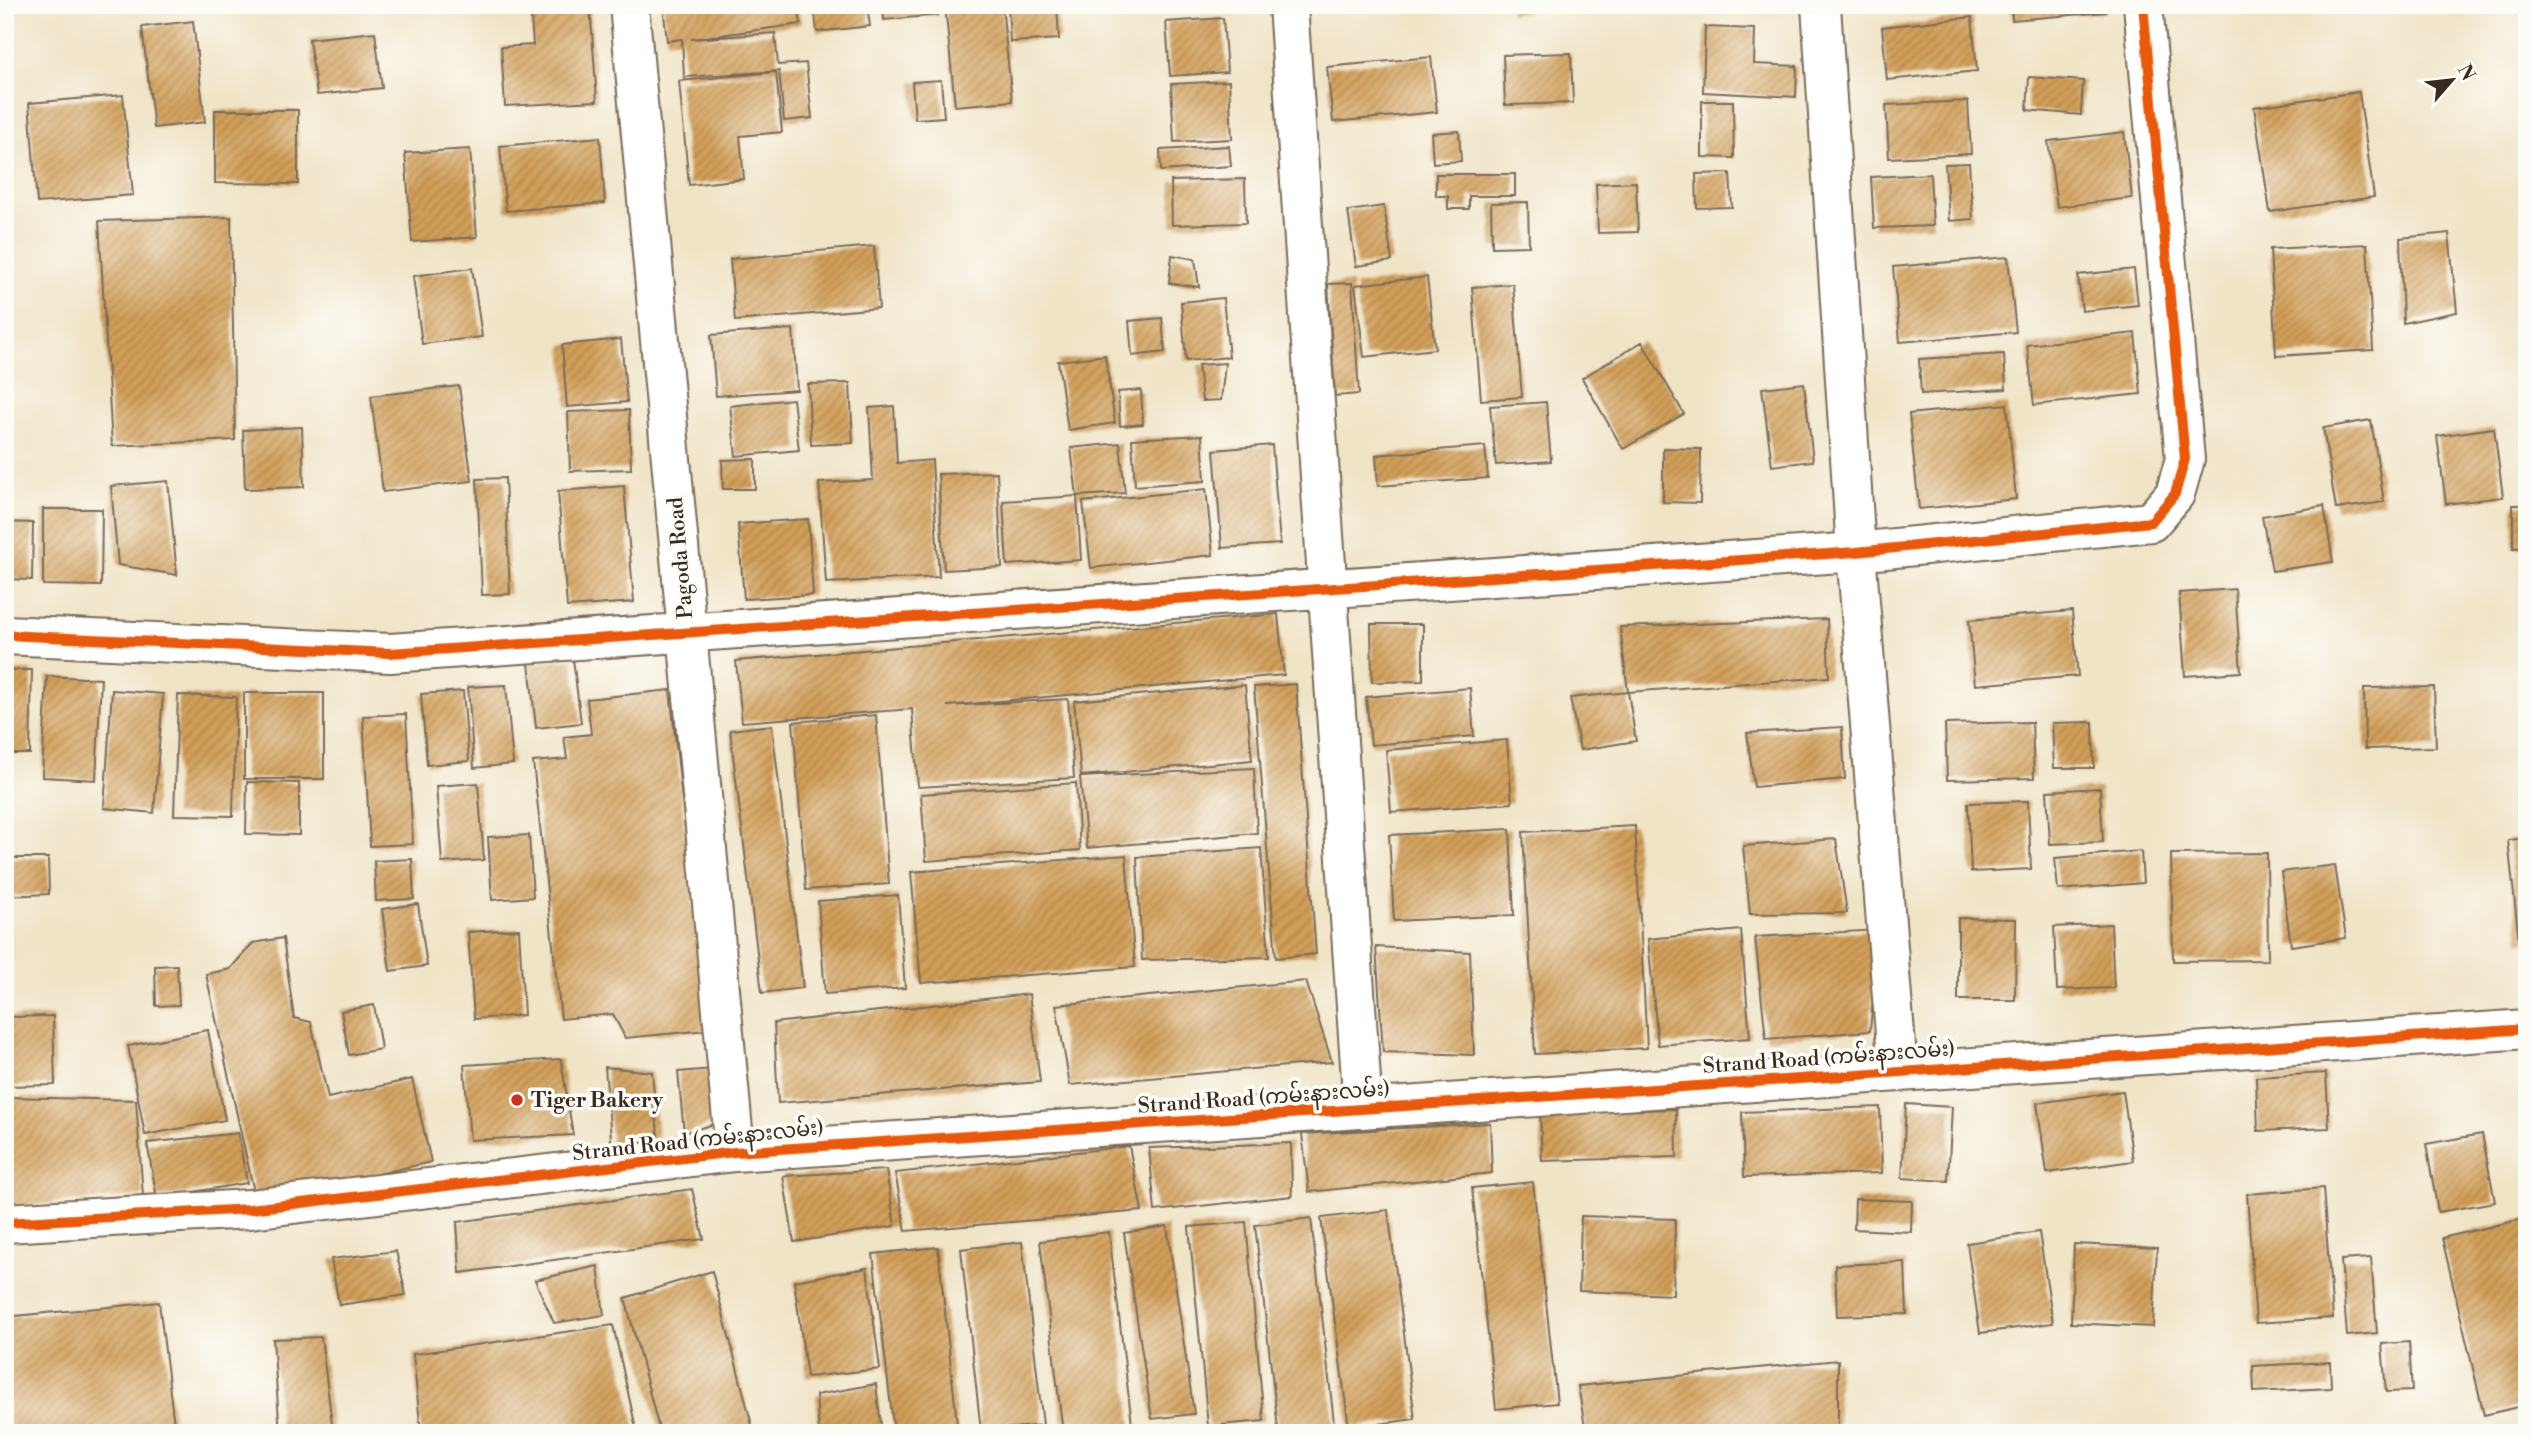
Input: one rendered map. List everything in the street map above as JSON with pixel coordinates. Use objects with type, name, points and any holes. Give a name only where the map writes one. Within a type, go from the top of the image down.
[{"type":"street","name":"Pagoda Road","points":[[629,5],[735,1152]]},
{"type":"street","points":[[1287,5],[1363,1109]]},
{"type":"street","points":[[1821,5],[1856,552],[1898,1071]]},
{"type":"street","points":[[5,635],[390,653],[1856,552],[2151,522],[2175,494],[2185,459],[2143,5]]},
{"type":"street","name":"Strand Road (ကမ်းနားလမ်း)","points":[[5,1223],[250,1209],[735,1152],[2527,1029]]},
{"type":"building","points":[[530,5],[590,5],[597,101],[505,106],[501,47],[533,45]]},
{"type":"building","points":[[663,5],[798,5],[801,24],[691,39],[775,33],[778,65],[806,63],[812,118],[784,121],[779,71],[684,77],[682,39],[667,41]]},
{"type":"building","points":[[814,5],[867,5],[870,26],[817,32]]},
{"type":"building","points":[[883,5],[937,5],[938,15],[884,20]]},
{"type":"building","points":[[945,5],[1002,5],[1012,101],[955,106]]},
{"type":"building","points":[[1008,5],[1057,5],[1059,39],[1010,42]]},
{"type":"building","points":[[1128,5],[1218,5],[1218,10],[1129,13]]},
{"type":"building","points":[[1509,5],[1560,5],[1560,7],[1510,14]]},
{"type":"building","points":[[1883,5],[1917,5],[1917,7],[1883,10]]},
{"type":"building","points":[[2011,5],[2105,5],[2106,12],[2012,20]]},
{"type":"building","points":[[1972,17],[1977,71],[1887,80],[1882,27]]},
{"type":"building","points":[[1223,18],[1227,72],[1170,76],[1166,22]]},
{"type":"building","points":[[193,21],[205,122],[154,128],[142,27]]},
{"type":"building","points":[[1705,27],[1755,29],[1754,64],[1797,66],[1796,97],[1703,92]]},
{"type":"building","points":[[375,32],[382,88],[317,95],[309,39]]},
{"type":"building","points":[[1571,53],[1573,103],[1505,105],[1503,55]]},
{"type":"building","points":[[1431,57],[1437,112],[1333,122],[1327,67]]},
{"type":"building","points":[[776,72],[782,132],[740,136],[744,179],[689,185],[679,81]]},
{"type":"building","points":[[2029,77],[2083,81],[2081,115],[2027,110]]},
{"type":"building","points":[[941,80],[944,117],[915,119],[912,82]]},
{"type":"building","points":[[1229,81],[1232,139],[1174,142],[1171,84]]},
{"type":"building","points":[[2359,92],[2374,197],[2270,212],[2254,107]]},
{"type":"building","points":[[123,95],[133,195],[37,203],[29,103]]},
{"type":"building","points":[[1702,101],[1733,101],[1734,158],[1702,157]]},
{"type":"building","points":[[1968,101],[1971,154],[1889,158],[1886,105]]},
{"type":"building","points":[[215,110],[298,110],[298,184],[215,183]]},
{"type":"building","points":[[1459,131],[1461,161],[1433,163],[1431,133]]},
{"type":"building","points":[[2124,132],[2132,198],[2057,207],[2048,141]]},
{"type":"building","points":[[600,137],[605,203],[506,211],[500,146]]},
{"type":"building","points":[[1229,146],[1231,166],[1161,171],[1160,150]]},
{"type":"building","points":[[470,149],[477,237],[412,242],[405,153]]},
{"type":"building","points":[[1969,163],[1973,219],[1949,221],[1945,164]]},
{"type":"building","points":[[1730,173],[1732,207],[1697,208],[1696,174]]},
{"type":"building","points":[[1436,174],[1515,174],[1515,196],[1469,196],[1469,209],[1448,209],[1448,196],[1436,196]]},
{"type":"building","points":[[1930,174],[1933,226],[1874,228],[1871,177]]},
{"type":"building","points":[[1245,179],[1246,223],[1172,225],[1171,181]]},
{"type":"building","points":[[1636,182],[1638,232],[1598,233],[1596,184]]},
{"type":"building","points":[[1528,202],[1529,246],[1492,247],[1491,203]]},
{"type":"building","points":[[1384,206],[1392,261],[1356,266],[1348,211]]},
{"type":"building","points":[[231,217],[235,440],[112,446],[99,221]]},
{"type":"building","points":[[2449,233],[2457,312],[2403,323],[2400,238]]},
{"type":"building","points":[[2367,244],[2373,350],[2276,356],[2270,249]]},
{"type":"building","points":[[874,246],[879,308],[735,321],[730,259]]},
{"type":"building","points":[[1172,255],[1195,259],[1199,287],[1169,283]]},
{"type":"building","points":[[2008,257],[2016,332],[1900,342],[1893,267]]},
{"type":"building","points":[[472,268],[482,337],[422,344],[413,276]]},
{"type":"building","points":[[2134,269],[2138,305],[2082,311],[2078,275]]},
{"type":"building","points":[[1427,277],[1435,349],[1364,357],[1355,285]]},
{"type":"building","points":[[1352,283],[1359,394],[1335,396],[1328,284]]},
{"type":"building","points":[[1513,284],[1522,397],[1481,400],[1472,287]]},
{"type":"building","points":[[1223,298],[1229,357],[1186,361],[1181,302]]},
{"type":"building","points":[[1162,318],[1165,352],[1132,356],[1129,321]]},
{"type":"building","points":[[793,329],[797,390],[716,396],[711,335]]},
{"type":"building","points":[[2135,333],[2141,394],[2034,405],[2027,345]]},
{"type":"building","points":[[621,339],[627,402],[567,407],[562,345]]},
{"type":"building","points":[[1642,342],[1684,414],[1623,449],[1582,378]]},
{"type":"building","points":[[2004,354],[2006,389],[1921,394],[1919,359]]},
{"type":"building","points":[[1105,355],[1115,423],[1068,430],[1058,361]]},
{"type":"building","points":[[1225,363],[1221,400],[1202,401],[1198,365]]},
{"type":"building","points":[[850,383],[853,443],[811,445],[808,384]]},
{"type":"building","points":[[1804,383],[1813,461],[1772,466],[1762,388]]},
{"type":"building","points":[[459,386],[472,481],[383,492],[371,396]]},
{"type":"building","points":[[1141,390],[1143,424],[1120,426],[1118,392]]},
{"type":"building","points":[[793,399],[799,450],[736,456],[730,406]]},
{"type":"building","points":[[1546,402],[1551,461],[1496,465],[1490,406]]},
{"type":"building","points":[[2007,404],[2016,499],[1919,509],[1909,414]]},
{"type":"building","points":[[894,406],[897,463],[932,460],[939,577],[826,583],[819,483],[873,480],[869,408]]},
{"type":"building","points":[[629,410],[631,469],[570,471],[568,412]]},
{"type":"building","points":[[2371,420],[2384,502],[2336,509],[2323,428]]},
{"type":"building","points":[[302,427],[304,487],[245,489],[243,430]]},
{"type":"building","points":[[2494,428],[2503,497],[2446,504],[2437,436]]},
{"type":"building","points":[[1202,435],[1205,481],[1135,486],[1132,439]]},
{"type":"building","points":[[1120,443],[1125,493],[1077,496],[1071,448]]},
{"type":"building","points":[[1272,445],[1280,544],[1222,548],[1214,450]]},
{"type":"building","points":[[1485,446],[1488,478],[1378,486],[1376,455]]},
{"type":"building","points":[[1663,448],[1701,449],[1700,503],[1663,502]]},
{"type":"building","points":[[755,459],[755,489],[723,489],[722,460]]},
{"type":"building","points":[[997,472],[1002,567],[944,570],[938,474]]},
{"type":"building","points":[[505,478],[510,594],[482,595],[477,479]]},
{"type":"building","points":[[168,481],[177,575],[118,565],[111,486]]},
{"type":"building","points":[[624,486],[634,602],[567,607],[558,491]]},
{"type":"building","points":[[1206,489],[1213,555],[1091,568],[1083,502]]},
{"type":"building","points":[[1077,496],[1081,560],[1007,565],[1003,501]]},
{"type":"building","points":[[2513,505],[2527,505],[2527,548],[2513,548]]},
{"type":"building","points":[[2324,506],[2333,562],[2272,571],[2262,516]]},
{"type":"building","points":[[43,509],[102,509],[101,586],[43,585]]},
{"type":"building","points":[[808,519],[813,595],[744,599],[738,524]]},
{"type":"building","points":[[5,522],[33,523],[32,580],[5,579]]},
{"type":"building","points":[[2235,589],[2241,672],[2185,676],[2179,593]]},
{"type":"building","points":[[2072,611],[2078,676],[1975,685],[1969,620]]},
{"type":"building","points":[[1278,614],[1284,675],[947,706],[1068,699],[1074,778],[918,787],[912,709],[742,722],[736,661]]},
{"type":"building","points":[[1827,619],[1829,677],[1628,692],[1620,627]]},
{"type":"building","points":[[1371,624],[1423,624],[1423,681],[1372,682]]},
{"type":"building","points":[[573,659],[581,723],[536,728],[529,663]]},
{"type":"building","points":[[5,670],[32,670],[30,754],[5,754]]},
{"type":"building","points":[[47,676],[101,679],[96,780],[42,777]]},
{"type":"building","points":[[1296,684],[1316,954],[1276,958],[1254,687]]},
{"type":"building","points":[[506,685],[513,764],[474,768],[468,687]]},
{"type":"building","points":[[1245,685],[1252,760],[1081,776],[1074,701]]},
{"type":"building","points":[[2434,687],[2436,747],[2365,749],[2364,688]]},
{"type":"building","points":[[1470,688],[1474,736],[1371,745],[1366,697]]},
{"type":"building","points":[[112,690],[163,694],[154,813],[104,808]]},
{"type":"building","points":[[670,690],[707,1030],[625,1038],[613,1014],[561,1019],[533,762],[567,759],[564,737],[591,734],[587,699]]},
{"type":"building","points":[[463,691],[469,761],[427,765],[421,694]]},
{"type":"building","points":[[1628,692],[1636,741],[1580,750],[1570,698]]},
{"type":"building","points":[[244,693],[324,693],[324,779],[244,779]]},
{"type":"building","points":[[178,695],[236,697],[233,816],[174,815]]},
{"type":"building","points":[[406,714],[413,844],[370,846],[363,716]]},
{"type":"building","points":[[876,715],[889,884],[806,890],[793,722]]},
{"type":"building","points":[[2032,722],[2034,778],[1947,780],[1945,724]]},
{"type":"building","points":[[2093,722],[2094,768],[2054,768],[2052,723]]},
{"type":"building","points":[[772,725],[803,988],[762,993],[730,730]]},
{"type":"building","points":[[1842,727],[1845,779],[1754,787],[1747,733]]},
{"type":"building","points":[[1507,740],[1512,803],[1391,812],[1386,750]]},
{"type":"building","points":[[1254,768],[1257,833],[1087,848],[1080,777]]},
{"type":"building","points":[[247,782],[299,783],[299,835],[246,834]]},
{"type":"building","points":[[478,783],[484,860],[442,863],[436,786]]},
{"type":"building","points":[[1076,783],[1080,850],[926,861],[921,794]]},
{"type":"building","points":[[2100,788],[2103,842],[2050,844],[2047,791]]},
{"type":"building","points":[[2028,801],[2031,869],[1971,872],[1968,803]]},
{"type":"building","points":[[1635,826],[1647,1048],[1535,1054],[1523,832]]},
{"type":"building","points":[[1510,829],[1514,915],[1394,921],[1389,835]]},
{"type":"building","points":[[529,835],[533,897],[492,900],[488,837]]},
{"type":"building","points":[[2527,838],[2527,942],[2519,942],[2508,840]]},
{"type":"building","points":[[1836,839],[1847,913],[1750,914],[1743,846]]},
{"type":"building","points":[[1261,848],[1269,957],[1142,960],[1137,857]]},
{"type":"building","points":[[2141,851],[2143,883],[2058,890],[2055,858]]},
{"type":"building","points":[[2267,853],[2268,960],[2173,961],[2171,854]]},
{"type":"building","points":[[1126,855],[1135,967],[921,983],[911,872]]},
{"type":"building","points":[[5,858],[48,858],[49,894],[5,896]]},
{"type":"building","points":[[412,859],[414,899],[376,901],[374,861]]},
{"type":"building","points":[[2335,865],[2346,938],[2291,946],[2281,872]]},
{"type":"building","points":[[898,895],[905,988],[825,994],[818,901]]},
{"type":"building","points":[[418,904],[427,966],[390,971],[382,909]]},
{"type":"building","points":[[1958,918],[2016,919],[2015,1000],[1958,1000]]},
{"type":"building","points":[[2111,924],[2114,988],[2057,990],[2054,927]]},
{"type":"building","points":[[519,929],[524,1015],[474,1019],[468,932]]},
{"type":"building","points":[[1741,930],[1750,1038],[1658,1045],[1648,939]]},
{"type":"building","points":[[1879,930],[1870,1031],[1766,1039],[1755,937]]},
{"type":"building","points":[[283,938],[294,1018],[311,1022],[328,1098],[412,1079],[431,1162],[256,1201],[206,974],[230,969],[253,943]]},
{"type":"building","points":[[1376,947],[1470,952],[1474,1055],[1383,1052]]},
{"type":"building","points":[[177,965],[179,1005],[156,1006],[155,966]]},
{"type":"building","points":[[1306,981],[1332,1062],[1070,1085],[1056,1005]]},
{"type":"building","points":[[1029,994],[1040,1082],[778,1103],[774,1023]]},
{"type":"building","points":[[374,1005],[381,1049],[349,1055],[341,1011]]},
{"type":"building","points":[[53,1016],[55,1085],[6,1086],[5,1017]]},
{"type":"building","points":[[208,1030],[225,1120],[145,1135],[128,1046]]},
{"type":"building","name":"Tiger Bakery","points":[[561,1059],[573,1135],[470,1140],[464,1065]]},
{"type":"building","points":[[605,1067],[652,1072],[659,1146],[612,1151]]},
{"type":"building","points":[[713,1069],[721,1122],[684,1133],[678,1072]]},
{"type":"building","points":[[2326,1073],[2329,1128],[2258,1131],[2256,1077]]},
{"type":"building","points":[[2123,1091],[2133,1161],[2047,1173],[2037,1103]]},
{"type":"building","points":[[5,1097],[136,1100],[143,1196],[8,1207],[5,1178]]},
{"type":"building","points":[[1906,1104],[1952,1107],[1948,1181],[1902,1178]]},
{"type":"building","points":[[1880,1107],[1882,1173],[1744,1177],[1742,1112]]},
{"type":"building","points":[[1676,1109],[1677,1157],[1542,1161],[1540,1113]]},
{"type":"building","points":[[1490,1123],[1492,1173],[1309,1192],[1302,1134]]},
{"type":"building","points":[[238,1133],[247,1183],[157,1198],[147,1143]]},
{"type":"building","points":[[2482,1134],[2495,1202],[2438,1212],[2426,1144]]},
{"type":"building","points":[[1291,1143],[1292,1196],[1155,1211],[1149,1148]]},
{"type":"building","points":[[1129,1146],[1142,1211],[906,1231],[895,1173]]},
{"type":"building","points":[[886,1170],[895,1226],[794,1242],[783,1176]]},
{"type":"building","points":[[1533,1182],[1557,1403],[1496,1409],[1472,1188]]},
{"type":"building","points":[[2323,1188],[2333,1318],[2256,1323],[2247,1194]]},
{"type":"building","points":[[692,1189],[704,1239],[460,1273],[457,1222]]},
{"type":"building","points":[[1855,1199],[1912,1201],[1911,1232],[1854,1229]]},
{"type":"building","points":[[1388,1210],[1415,1419],[1349,1428],[1321,1218]]},
{"type":"building","points":[[1581,1216],[1675,1219],[1673,1295],[1579,1291]]},
{"type":"building","points":[[1311,1218],[1334,1423],[1278,1429],[1255,1225]]},
{"type":"building","points":[[2527,1218],[2527,1405],[2484,1415],[2442,1238]]},
{"type":"building","points":[[1246,1222],[1264,1421],[1208,1426],[1189,1227]]},
{"type":"building","points":[[1167,1226],[1194,1414],[1152,1419],[1124,1233]]},
{"type":"building","points":[[1109,1232],[1133,1433],[1063,1433],[1040,1241]]},
{"type":"building","points":[[2039,1232],[2053,1323],[1980,1333],[1967,1243]]},
{"type":"building","points":[[1022,1242],[1043,1425],[981,1431],[961,1249]]},
{"type":"building","points":[[2074,1244],[2157,1248],[2153,1327],[2071,1323]]},
{"type":"building","points":[[938,1247],[958,1433],[894,1433],[873,1254]]},
{"type":"building","points":[[396,1251],[406,1295],[339,1305],[331,1259]]},
{"type":"building","points":[[2371,1258],[2377,1333],[2347,1336],[2341,1260]]},
{"type":"building","points":[[1905,1262],[1907,1314],[1837,1316],[1835,1265]]},
{"type":"building","points":[[598,1266],[604,1315],[554,1323],[535,1280]]},
{"type":"building","points":[[867,1268],[880,1369],[807,1377],[794,1281]]},
{"type":"building","points":[[712,1271],[754,1433],[660,1433],[625,1298]]},
{"type":"building","points":[[159,1302],[175,1433],[5,1433],[5,1317]]},
{"type":"building","points":[[613,1325],[637,1433],[421,1433],[413,1354]]},
{"type":"building","points":[[321,1337],[333,1432],[280,1433],[273,1339]]},
{"type":"building","points":[[2409,1342],[2412,1391],[2386,1392],[2382,1344]]},
{"type":"building","points":[[1838,1360],[1838,1428],[1775,1433],[1586,1433],[1578,1386]]},
{"type":"building","points":[[2330,1362],[2331,1388],[2254,1392],[2253,1366]]},
{"type":"building","points":[[876,1384],[882,1433],[819,1433],[816,1395]]},
{"type":"cycle path","points":[[5,635],[390,653],[1856,552],[2151,522],[2175,494],[2185,459],[2143,5]]},
{"type":"cycle path","points":[[5,1223],[250,1209],[735,1152],[2527,1029]]},
{"type":"place","name":"Tiger Bakery","points":[[517,1100]]}]
